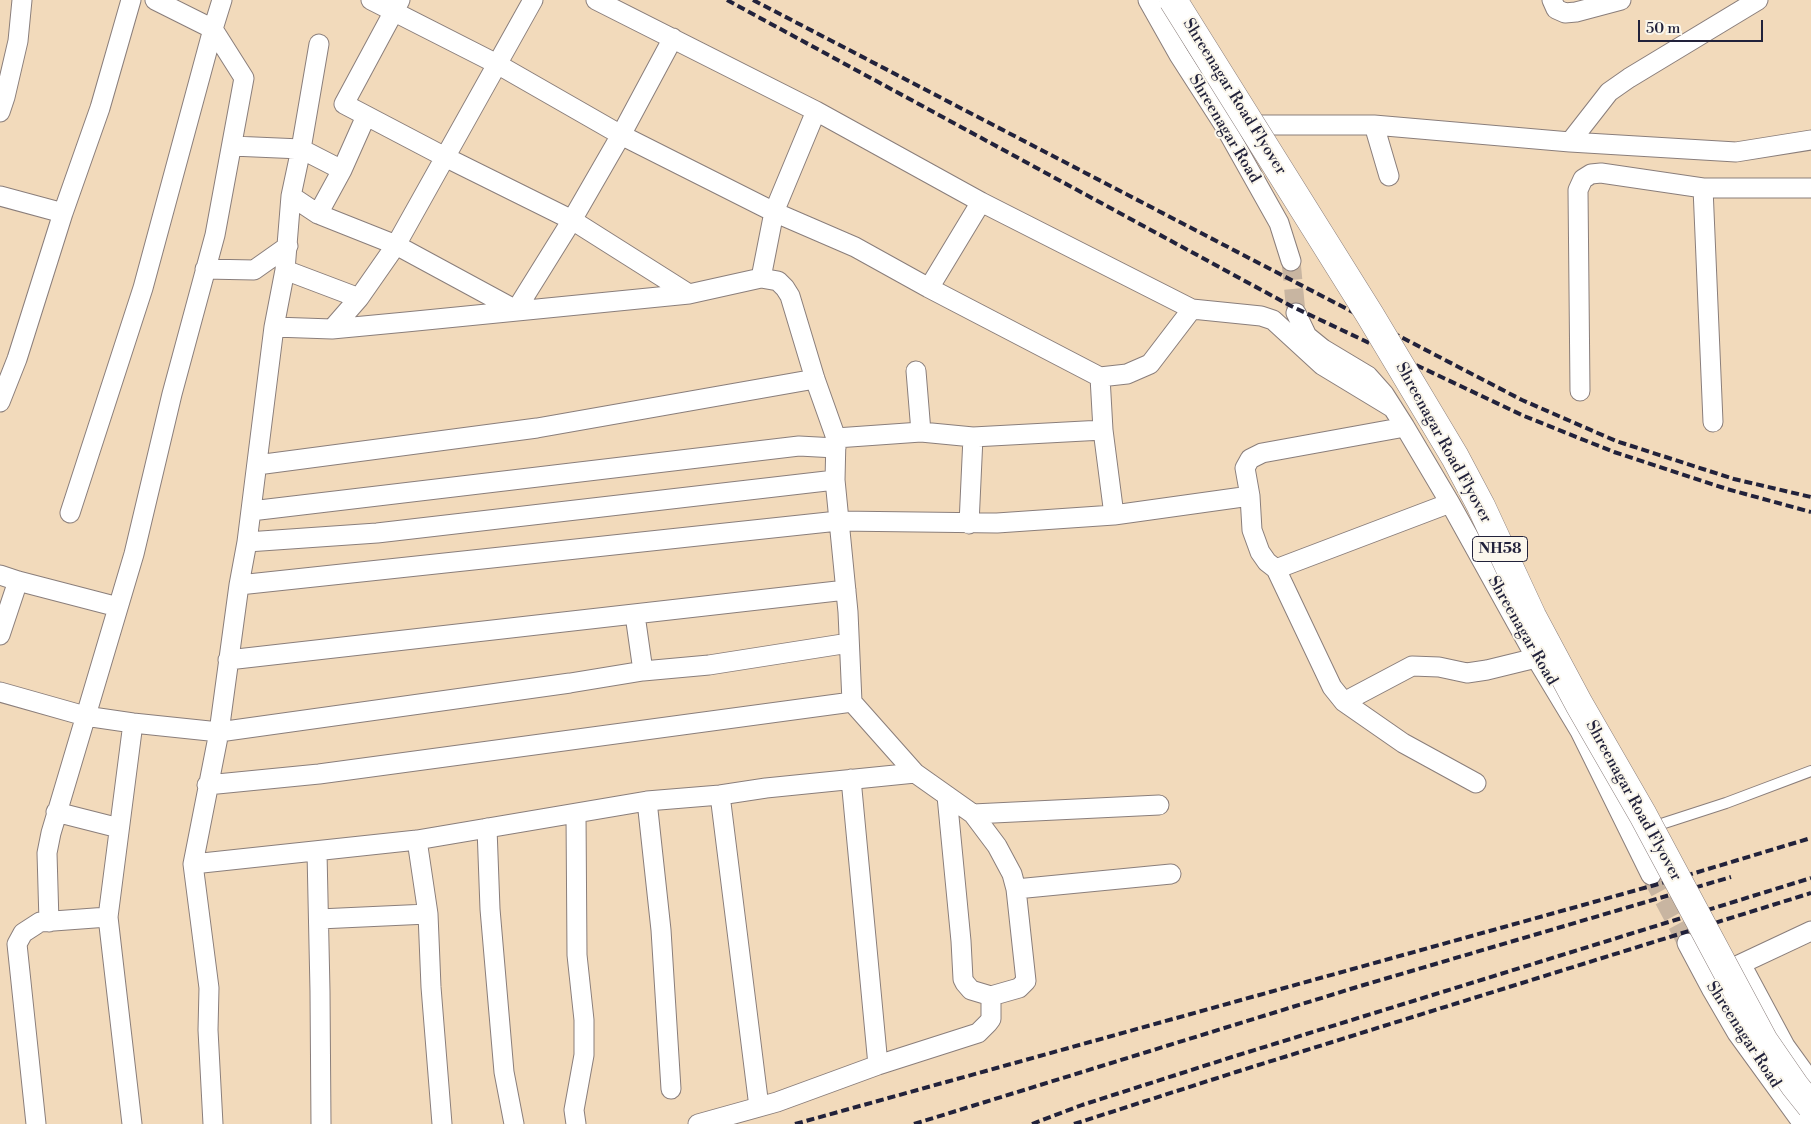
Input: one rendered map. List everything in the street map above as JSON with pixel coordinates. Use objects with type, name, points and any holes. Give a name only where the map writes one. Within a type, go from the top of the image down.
[{"type":"highway","name":"Shreenagar Road Flyover","points":[[1173,0],[1335,258],[1455,457],[1481,506],[1532,616],[1579,704],[1642,815],[1764,1041],[1811,1106]]},
{"type":"street","points":[[0,112],[5,97],[9,39],[22,0]]},
{"type":"street","points":[[0,402],[17,359],[63,213],[100,108],[131,0]]},
{"type":"street","points":[[49,922],[47,853],[56,812],[134,554],[172,394],[215,235],[244,78],[212,29],[155,0]]},
{"type":"street","points":[[70,513],[143,288],[212,29],[222,0]]},
{"type":"street","points":[[371,0],[397,6],[621,135],[774,212],[855,246],[929,288],[1100,377],[1127,374],[1150,364],[1192,309]]},
{"type":"street","points":[[332,329],[359,298],[396,245],[533,0]]},
{"type":"street","points":[[596,0],[816,111],[982,202],[1192,309],[1261,316],[1273,320],[1322,365],[1392,408]]},
{"type":"street","name":"Shreenagar Road","points":[[1148,0],[1179,55],[1224,125],[1279,223],[1291,261]]},
{"type":"street","points":[[1552,0],[1556,9],[1565,13],[1576,12],[1621,0]]},
{"type":"street","points":[[1570,142],[1609,92],[1758,0]]},
{"type":"street","points":[[397,6],[344,104],[572,220],[689,294]]},
{"type":"street","points":[[516,310],[572,220],[621,135],[673,38]]},
{"type":"street","points":[[213,1124],[208,1030],[209,988],[193,864],[207,785],[219,732],[239,585],[247,542],[274,327],[285,270],[291,196],[302,149],[319,44]]},
{"type":"street","points":[[761,278],[774,212],[816,111]]},
{"type":"street","points":[[318,214],[342,170],[366,116]]},
{"type":"street","points":[[1224,125],[1374,125],[1570,142],[1736,152],[1811,140]]},
{"type":"street","points":[[1374,125],[1389,176]]},
{"type":"street","points":[[232,146],[302,149],[342,170]]},
{"type":"street","points":[[1580,391],[1578,190],[1583,179],[1591,174],[1601,174],[1703,188],[1811,188]]},
{"type":"street","points":[[1703,188],[1713,422]]},
{"type":"street","points":[[0,196],[63,213]]},
{"type":"street","points":[[291,196],[318,214],[396,245],[516,310]]},
{"type":"street","points":[[929,288],[982,202]]},
{"type":"street","points":[[206,269],[254,270],[288,246]]},
{"type":"street","points":[[285,270],[359,298]]},
{"type":"street","points":[[274,327],[332,329],[689,294],[761,278],[778,281],[790,296],[836,443],[835,480],[846,590],[852,702],[915,773],[974,814],[997,846],[1012,874],[1016,889],[1026,981],[1020,988],[991,996],[971,990],[963,979],[947,796]]},
{"type":"street","name":"Shreenagar Road","points":[[1296,313],[1307,336],[1323,349],[1368,376],[1384,394],[1405,427],[1450,503],[1536,658],[1580,731],[1651,876]]},
{"type":"street","points":[[916,371],[921,432]]},
{"type":"street","points":[[1100,377],[1103,430],[1114,515]]},
{"type":"street","points":[[257,465],[537,428],[815,379]]},
{"type":"street","points":[[1405,427],[1262,453],[1250,459],[1244,468],[1250,496],[1252,530],[1260,552],[1267,562],[1276,569],[1332,687],[1344,702],[1403,743],[1476,783]]},
{"type":"street","points":[[251,511],[921,432],[973,437],[1103,430]]},
{"type":"street","points":[[969,524],[973,437]]},
{"type":"street","points":[[247,542],[378,533],[835,480]]},
{"type":"street","points":[[239,585],[838,521],[969,524],[1114,515],[1250,496]]},
{"type":"street","points":[[1276,569],[1450,503]]},
{"type":"street","points":[[0,575],[118,607]]},
{"type":"street","points":[[0,635],[18,581]]},
{"type":"street","points":[[228,660],[846,590]]},
{"type":"street","points":[[635,615],[643,670]]},
{"type":"street","points":[[0,692],[85,716],[219,732],[570,683],[643,670],[710,665],[849,644]]},
{"type":"street","points":[[1344,702],[1412,666],[1439,667],[1467,673],[1536,658]]},
{"type":"street","points":[[207,785],[319,774],[852,702]]},
{"type":"street","points":[[132,1124],[108,916],[133,723]]},
{"type":"street","points":[[193,864],[417,840],[647,802],[915,773]]},
{"type":"street","points":[[851,779],[878,1065]]},
{"type":"street","points":[[720,795],[759,1107]]},
{"type":"street","points":[[647,802],[661,930],[671,1088]]},
{"type":"street","points":[[974,814],[1160,804]]},
{"type":"street","points":[[56,812],[119,828]]},
{"type":"street","points":[[576,814],[577,955],[584,1020],[584,1055],[574,1110],[576,1124]]},
{"type":"street","points":[[487,828],[490,909],[503,1062],[508,1102],[514,1124]]},
{"type":"street","points":[[417,840],[428,914],[431,987],[442,1124]]},
{"type":"street","points":[[316,852],[319,919],[321,1124]]},
{"type":"street","points":[[1016,889],[1171,874]]},
{"type":"street","points":[[319,919],[428,914]]},
{"type":"street","points":[[36,1124],[17,944],[23,933],[40,922],[108,916]]},
{"type":"street","points":[[1707,980],[1811,931]]},
{"type":"street","name":"Shreenagar Road","points":[[1687,943],[1719,1004],[1803,1124]]},
{"type":"street","points":[[1740,964],[1785,1046],[1811,1082]]},
{"type":"street","points":[[698,1124],[777,1102],[878,1065],[978,1033],[990,1019],[991,996]]},
{"type":"lane","points":[[1631,834],[1726,803],[1811,771]]},
{"type":"tunnel","points":[[1291,261],[1296,313]]},
{"type":"tunnel","points":[[1651,875],[1687,943]]},
{"type":"railway","points":[[727,0],[1291,306],[1524,416],[1614,452],[1727,489],[1811,512]]},
{"type":"railway","points":[[753,0],[1522,400],[1616,441],[1734,479],[1811,497]]},
{"type":"railway","points":[[795,1124],[1655,885],[1811,838]]},
{"type":"railway","points":[[914,1124],[1357,987],[1731,877]]},
{"type":"railway","points":[[1032,1124],[1082,1105],[1232,1057],[1811,878]]},
{"type":"railway","points":[[1074,1124],[1811,893]]}]
